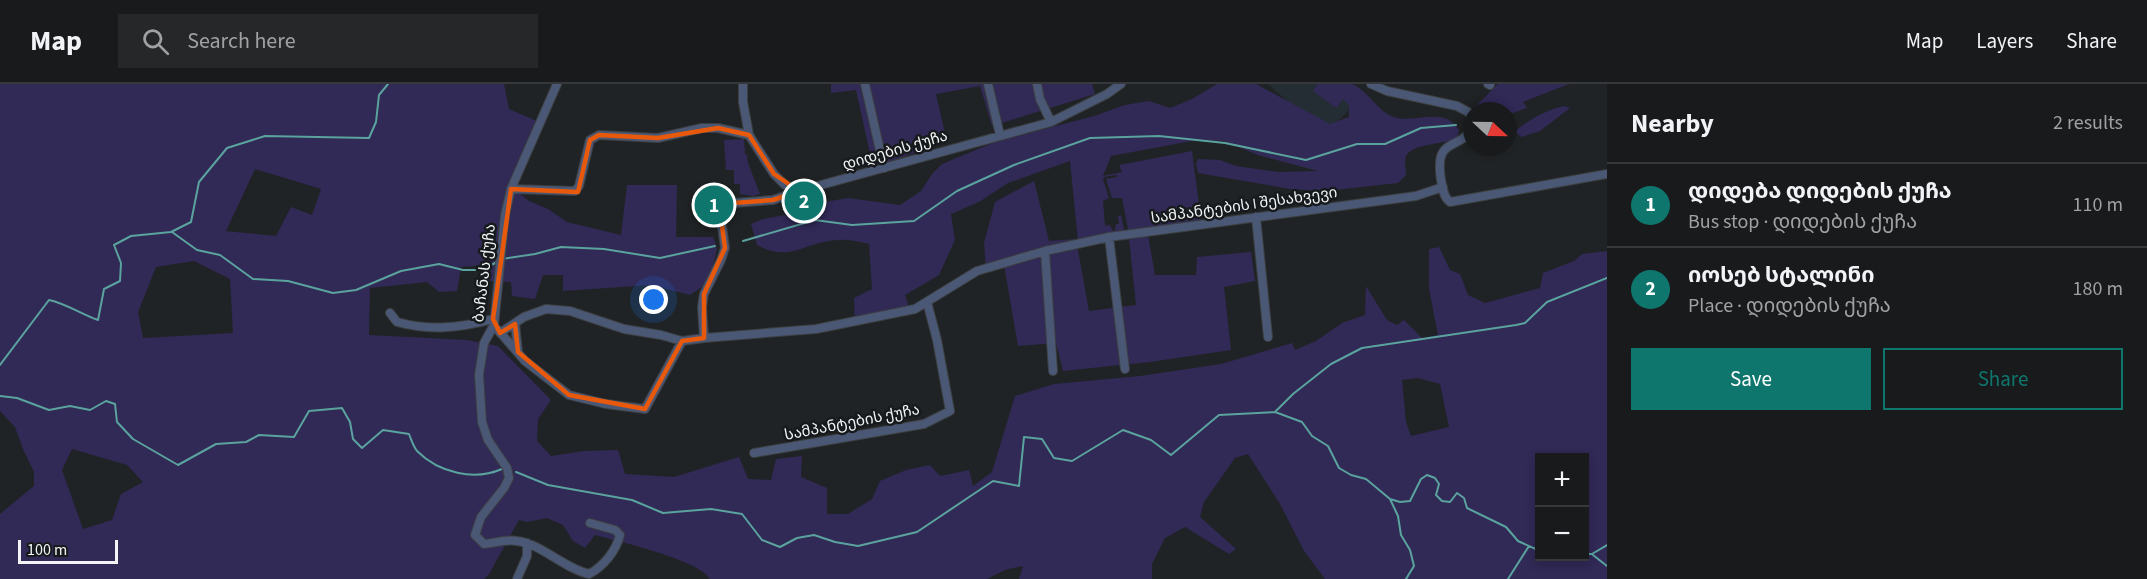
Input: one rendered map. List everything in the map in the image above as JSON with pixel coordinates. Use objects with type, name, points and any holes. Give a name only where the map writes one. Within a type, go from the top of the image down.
[{"type":"street","name":"ბაჩანას ქუჩა","points":[[556,84],[510,189],[505,215],[493,322],[484,343],[479,375],[482,422],[488,440],[507,468],[508,478],[504,488],[481,517],[475,535],[484,544],[503,541],[527,543],[575,571],[589,574],[598,569],[618,543],[620,535],[615,530],[590,523]]},
{"type":"street","points":[[743,84],[743,102],[749,135],[774,174],[785,185],[799,191]]},
{"type":"street","points":[[865,84],[884,168]]},
{"type":"street","points":[[988,84],[1000,135]]},
{"type":"street","points":[[1037,84],[1040,99],[1052,122]]},
{"type":"street","points":[[1104,84],[1107,94]]},
{"type":"street","name":"დიდების ქუჩა","points":[[704,338],[702,307],[704,294],[725,248],[720,211],[728,205],[773,200],[1052,122],[1107,94],[1121,84]]},
{"type":"street","points":[[1371,84],[1387,91],[1463,109]]},
{"type":"street","points":[[510,189],[575,191],[579,186],[590,140],[599,135],[658,138],[702,128],[718,128],[749,135]]},
{"type":"street","points":[[1463,137],[1446,147],[1440,158],[1443,187],[1446,199],[1450,202],[1607,174]]},
{"type":"street","name":"სამპანტების I შესახვევი","points":[[927,302],[977,271],[1045,251],[1109,237],[1416,196],[1443,187]]},
{"type":"street","points":[[1256,217],[1268,337]]},
{"type":"street","points":[[1109,237],[1125,369]]},
{"type":"street","points":[[1045,251],[1053,371]]},
{"type":"street","points":[[500,333],[524,317],[546,309],[570,311],[624,329],[661,335],[682,342],[704,338],[816,329],[915,309],[927,302]]},
{"type":"street","name":"სამპანტების ქუჩა","points":[[754,453],[924,424],[950,411],[937,340],[927,302]]},
{"type":"street","points":[[390,313],[397,322],[435,329],[493,322],[525,361],[569,395],[606,404],[645,409],[682,342]]},
{"type":"street","points":[[515,324],[518,352]]},
{"type":"street","points":[[517,579],[527,556],[527,543]]},
{"type":"highlighted area","points":[[718,128],[749,135],[774,174],[799,191],[773,200],[734,203],[720,211],[725,248],[704,294],[704,338],[682,341],[645,409],[569,395],[518,352],[515,324],[500,333],[493,319],[511,189],[578,192],[590,140],[599,135],[658,138]]},
{"type":"shaded area","points":[[0,84],[504,84],[509,109],[539,122],[516,166],[509,185],[529,201],[548,209],[567,222],[621,235],[627,185],[677,185],[676,237],[713,237],[717,249],[709,282],[690,295],[651,285],[563,291],[563,275],[543,275],[535,299],[512,296],[511,282],[487,281],[487,265],[461,267],[457,291],[439,292],[427,282],[370,288],[369,335],[467,340],[498,346],[551,400],[538,419],[537,441],[551,456],[584,451],[618,450],[625,474],[674,477],[739,457],[748,479],[771,480],[776,459],[802,456],[801,477],[827,488],[827,514],[848,514],[872,499],[880,481],[906,470],[930,465],[940,476],[969,470],[973,486],[992,472],[1015,396],[1054,384],[1140,376],[1221,364],[1292,343],[1295,350],[1316,341],[1342,323],[1365,315],[1366,286],[1387,320],[1397,325],[1404,320],[1422,338],[1438,335],[1429,289],[1429,249],[1439,247],[1450,270],[1460,274],[1468,295],[1485,303],[1540,288],[1543,273],[1574,261],[1582,254],[1607,251],[1607,579],[1325,579],[1304,551],[1280,504],[1248,454],[1235,458],[1204,502],[1200,517],[1236,549],[1229,554],[1185,527],[1165,538],[1152,564],[1152,579],[1019,579],[1023,566],[1005,570],[987,579],[710,579],[703,572],[675,558],[595,535],[585,548],[573,541],[563,525],[547,518],[527,522],[519,520],[484,579],[0,579],[0,514],[34,486],[34,472],[15,427],[0,411]],"holes":[[[255,169],[321,189],[312,215],[291,207],[276,236],[226,231]],[[194,261],[230,279],[233,333],[143,338],[138,312],[156,267]],[[1418,378],[1440,384],[1449,427],[1411,436],[1406,422],[1402,380]],[[72,449],[127,465],[143,482],[121,494],[112,520],[83,529],[62,470]]]},
{"type":"shaded area","points":[[831,84],[1092,84],[1095,94],[992,126],[980,86],[936,94],[947,142],[873,167],[856,90],[831,93]]},
{"type":"shaded area","points":[[1217,84],[1256,84],[1330,124],[1349,117],[1349,105],[1343,99],[1336,108],[1313,91],[1318,84],[1351,84],[1362,90],[1391,116],[1408,119],[1445,118],[1459,130],[1457,140],[1421,146],[1409,152],[1405,158],[1406,175],[1398,183],[1325,191],[1290,189],[1198,173],[1196,164],[1198,159],[1220,160],[1236,166],[1278,172],[1318,171],[1258,155],[1224,141],[1197,140],[1111,156],[1103,176],[1122,172],[1119,165],[1192,151],[1201,220],[1147,229],[1155,275],[1196,275],[1197,257],[1251,252],[1255,281],[1224,287],[1231,350],[1150,362],[1063,371],[1056,343],[1018,346],[1004,265],[986,271],[984,243],[995,202],[1034,181],[1049,241],[1076,239],[1089,311],[1136,305],[1128,229],[1122,198],[1112,198],[1106,179],[1117,177],[1117,175],[1103,179],[1109,198],[1103,201],[1105,226],[1110,225],[1113,231],[1115,230],[1116,224],[1119,224],[1118,216],[1121,215],[1123,232],[1078,241],[1070,161],[1008,183],[979,202],[951,214],[955,240],[939,275],[905,295],[910,311],[855,326],[854,298],[872,289],[869,244],[847,240],[828,241],[789,252],[769,250],[757,245],[751,224],[763,219],[848,198],[900,205],[921,191],[942,164],[995,142],[1094,116],[1125,105],[1149,101],[1170,108],[1192,99]]},
{"type":"shaded area","points":[[1268,84],[1336,84],[1351,108],[1333,126],[1314,124]]},
{"type":"shaded area","points":[[1498,84],[1569,84],[1523,102],[1527,108],[1517,112],[1517,102],[1480,102]]},
{"type":"shaded area","points":[[1564,106],[1570,108],[1540,131],[1522,137],[1517,134],[1517,130],[1526,123],[1550,110]]},
{"type":"shaded area","points":[[744,139],[745,154],[760,194],[753,196],[740,194],[740,184],[734,184],[734,170],[726,170],[724,140]]},
{"type":"waterway","points":[[0,365],[49,300],[98,320],[104,289],[120,281],[121,263],[114,245],[131,236],[171,232],[191,222],[199,182],[227,148],[265,136],[369,138],[376,122],[379,95],[388,84]]},
{"type":"waterway","points":[[743,241],[815,220],[852,225],[914,221],[957,191],[1014,165],[1090,138],[1159,136],[1225,143],[1306,160],[1357,144],[1385,144],[1421,128],[1456,125]]},
{"type":"waterway","points":[[172,232],[197,250],[220,255],[253,279],[288,281],[333,293],[356,290],[401,271],[439,264],[463,270],[482,270],[497,262]]},
{"type":"waterway","points":[[502,259],[561,247],[604,249],[660,258],[715,246]]},
{"type":"waterway","points":[[1275,412],[1293,394],[1331,364],[1362,348],[1525,323],[1547,302],[1607,278]]},
{"type":"waterway","points":[[0,396],[17,398],[49,410],[70,406],[90,410],[106,401],[115,404],[117,422],[133,439],[178,465],[216,444],[246,442],[259,435],[294,437],[309,411],[342,408],[350,422],[353,439],[362,448],[383,430],[409,434],[417,451],[446,470],[480,474],[502,469]]},
{"type":"waterway","points":[[516,472],[548,485],[632,500],[663,513],[711,509],[742,514],[762,540],[780,547],[797,538],[814,535],[858,546],[917,532],[993,481],[1019,486],[1024,437],[1042,439],[1054,458],[1072,461],[1123,430],[1151,440],[1171,455],[1219,415],[1275,412],[1302,422],[1312,436],[1328,446],[1339,468],[1351,475],[1366,479],[1390,499],[1400,502],[1410,501],[1421,479],[1427,475],[1435,478],[1439,484],[1436,495],[1442,501],[1450,502],[1457,493],[1464,498],[1467,508],[1506,527],[1518,541],[1535,549]]},
{"type":"waterway","points":[[1390,499],[1414,566],[1406,579]]},
{"type":"waterway","points":[[1589,554],[1607,545]]},
{"type":"waterway","points":[[1508,579],[1529,546]]},
{"type":"waterway","points":[[1593,555],[1607,566]]},
{"type":"place","name":"იოსებ სტალინი","points":[[804,201]]},
{"type":"place","name":"დიდება დიდების ქუჩა","points":[[714,205]]}]
